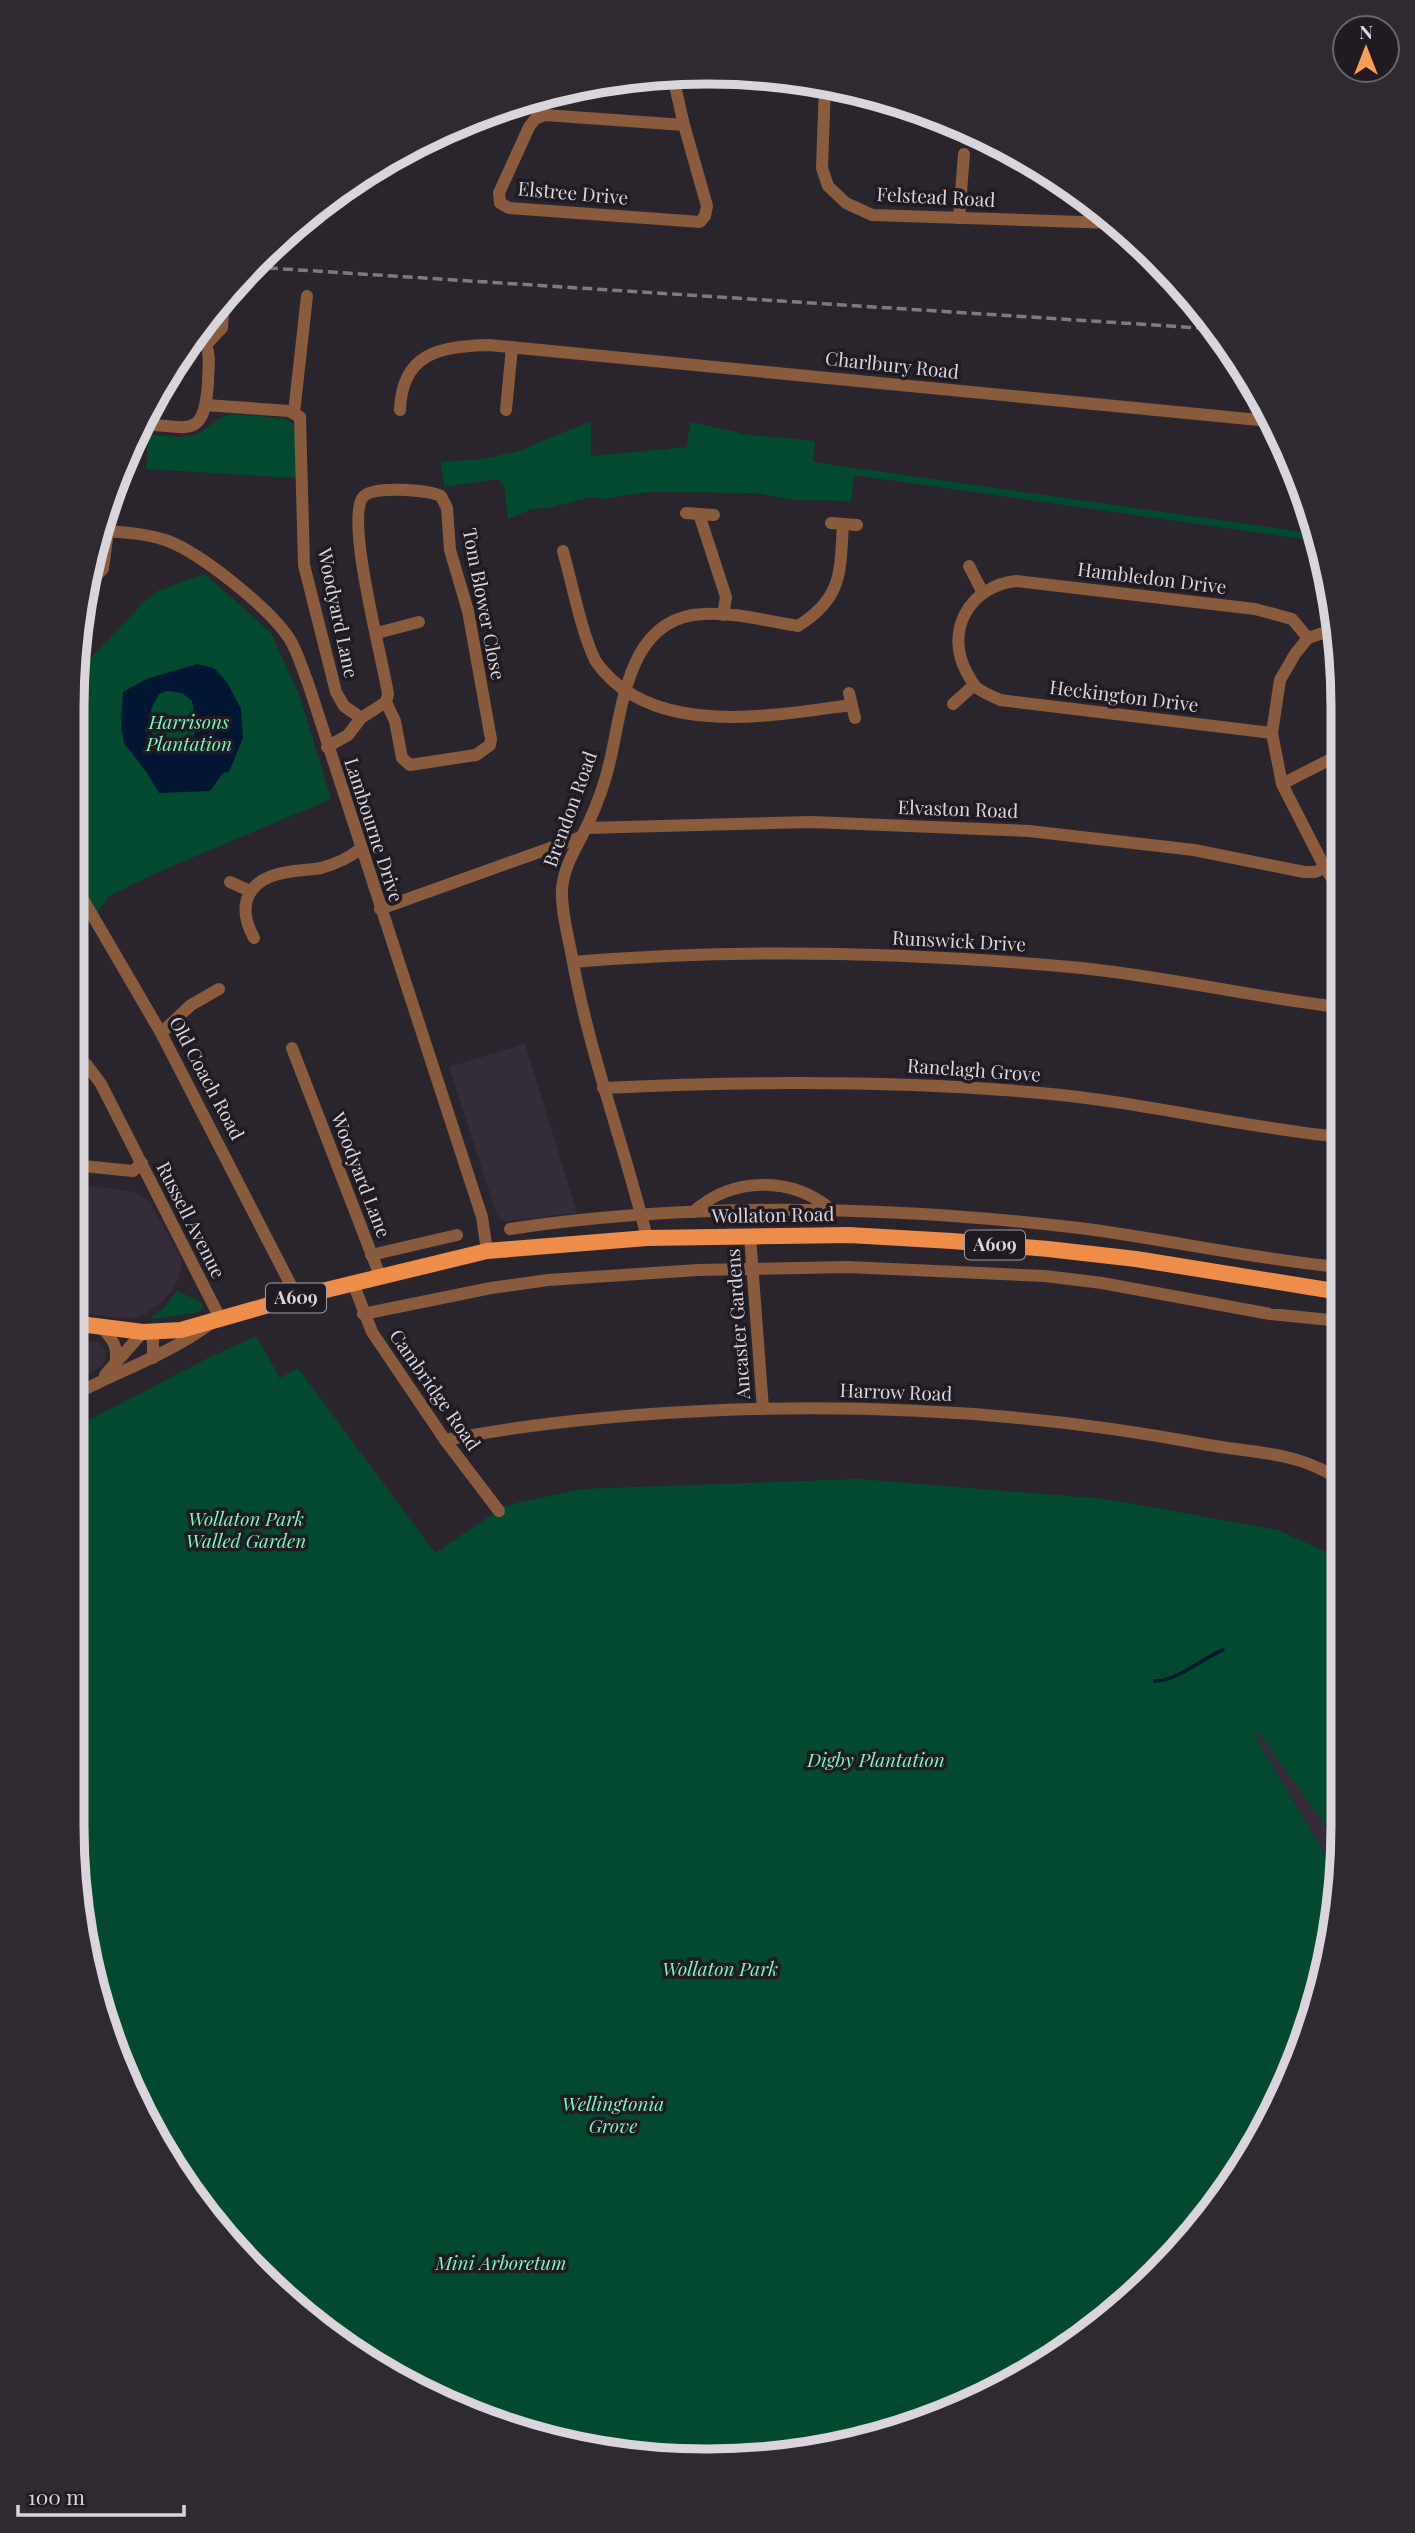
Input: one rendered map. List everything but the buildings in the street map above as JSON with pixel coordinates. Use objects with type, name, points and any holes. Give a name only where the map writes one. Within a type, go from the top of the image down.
[{"type":"main road","name":"Wollaton Road","points":[[101,1327],[145,1333],[180,1330],[297,1297],[487,1251],[521,1246],[647,1238],[849,1235],[1048,1249],[1136,1259],[1331,1291]]},
{"type":"main road","name":"A609","points":[[84,1325],[101,1327]]},
{"type":"street","name":"Elstree Drive","points":[[675,85],[706,206],[705,216],[700,222],[509,208],[500,203],[499,193],[535,119],[545,115],[684,125]]},
{"type":"street","name":"Felstead Road","points":[[825,95],[822,168],[828,186],[846,204],[872,215],[1098,222]]},
{"type":"street","points":[[959,218],[964,154]]},
{"type":"street","name":"Woodyard Lane","points":[[307,296],[295,414],[307,580],[335,692],[344,706],[361,718]]},
{"type":"street","points":[[205,339],[222,328],[223,316]]},
{"type":"street","points":[[152,424],[190,426],[201,420],[206,405],[209,358],[201,344]]},
{"type":"street","name":"Charlbury Road","points":[[400,410],[400,396],[411,369],[426,355],[467,345],[512,346],[1260,420]]},
{"type":"street","points":[[506,410],[512,346]]},
{"type":"street","points":[[206,405],[295,414]]},
{"type":"street","name":"Tom Blower Close","points":[[422,491],[441,496],[447,508],[453,564],[468,611],[490,745],[476,755],[410,765],[402,758],[395,721],[386,702],[388,694],[359,546],[358,508],[361,499],[369,492],[422,491]]},
{"type":"street","points":[[714,515],[692,514],[723,586],[726,597],[723,615]]},
{"type":"street","name":"Brendon Road","points":[[647,1238],[578,993],[562,890],[570,856],[603,786],[625,692],[633,666],[643,647],[658,631],[678,619],[702,614],[798,626],[822,609],[837,584],[844,524]]},
{"type":"street","name":"Lambourne Drive","points":[[109,532],[141,534],[166,540],[191,551],[212,565],[278,624],[289,639],[300,663],[482,1217],[487,1251]]},
{"type":"street","points":[[563,550],[596,661],[625,692],[658,708],[702,715],[757,717],[850,699],[855,718]]},
{"type":"street","points":[[99,573],[103,569],[103,555]]},
{"type":"street","points":[[953,704],[974,685],[962,664],[958,636],[970,607],[984,593],[968,566]]},
{"type":"street","name":"Hambledon Drive","points":[[984,593],[995,586],[1016,581],[1255,609],[1292,619],[1308,638]]},
{"type":"street","points":[[377,633],[419,622]]},
{"type":"street","points":[[1327,632],[1308,638],[1280,680],[1272,733],[1282,784],[1331,878]]},
{"type":"street","name":"Heckington Drive","points":[[974,685],[1007,702],[1272,733]]},
{"type":"street","points":[[327,747],[348,735],[361,718],[386,702]]},
{"type":"street","points":[[1282,784],[1331,759]]},
{"type":"street","name":"Elvaston Road","points":[[380,909],[583,832],[811,822],[1029,831],[1194,850],[1304,872],[1325,869]]},
{"type":"street","points":[[254,938],[244,912],[250,891],[285,872],[318,869],[341,862],[360,849]]},
{"type":"street","points":[[230,882],[250,891]]},
{"type":"street","name":"Old Coach Road","points":[[84,901],[161,1032],[297,1297]]},
{"type":"street","name":"Runswick Drive","points":[[573,962],[691,955],[832,952],[1073,967],[1331,1006]]},
{"type":"street","points":[[161,1032],[191,1005],[215,996]]},
{"type":"street","name":"Woodyard Lane","points":[[292,1048],[380,1276]]},
{"type":"street","points":[[84,1062],[101,1084],[142,1163]]},
{"type":"street","name":"Ranelagh Grove","points":[[603,1088],[728,1082],[857,1082],[1042,1093],[1146,1107],[1292,1133],[1331,1136]]},
{"type":"street","name":"Russell Avenue","points":[[84,1166],[133,1171],[142,1163],[217,1321]]},
{"type":"street","points":[[692,1212],[729,1190],[766,1184],[802,1191],[833,1211]]},
{"type":"street","name":"Wollaton Road","points":[[510,1229],[557,1222],[692,1212],[833,1211],[943,1216],[1077,1228],[1157,1238],[1254,1257],[1331,1266]]},
{"type":"street","points":[[371,1255],[457,1235]]},
{"type":"street","name":"Ancaster Gardens","points":[[750,1236],[763,1409]]},
{"type":"street","points":[[363,1314],[467,1292],[548,1280],[754,1269],[861,1268],[1032,1275],[1102,1283],[1270,1314],[1331,1320]]},
{"type":"street","name":"Cambridge Road","points":[[353,1283],[372,1332],[445,1440],[499,1511]]},
{"type":"street","name":"Wollaton Road","points":[[84,1390],[192,1338],[217,1321]]},
{"type":"street","points":[[101,1327],[111,1337],[117,1350],[115,1366]]},
{"type":"street","points":[[145,1333],[153,1339],[153,1358]]},
{"type":"street","name":"Wollaton Road","points":[[100,1381],[145,1333]]},
{"type":"street","name":"Harrow Road","points":[[445,1440],[506,1428],[578,1419],[763,1409],[929,1411],[1056,1421],[1164,1436],[1295,1459],[1331,1474]]},
{"type":"shaded area","points":[[525,1044],[577,1213],[505,1221],[499,1218],[496,1212],[449,1067]]},
{"type":"shaded area","points":[[84,1185],[134,1192],[150,1202],[182,1261],[179,1278],[162,1302],[145,1314],[131,1319],[84,1313]]},
{"type":"shaded area","points":[[84,1340],[101,1343],[106,1357],[101,1367],[84,1376]]},
{"type":"shaded area","points":[[1331,1669],[1330,1863],[1255,1736]]},
{"type":"green space","points":[[230,414],[283,418],[291,422],[297,429],[298,478],[146,469],[148,434],[175,437],[194,435]]},
{"type":"green space","points":[[591,421],[591,456],[686,447],[691,422],[750,435],[815,441],[813,462],[1306,532],[1308,540],[854,475],[851,501],[795,500],[754,493],[649,492],[603,499],[591,497],[548,508],[532,509],[508,519],[504,486],[498,479],[444,487],[441,462],[481,459],[517,452]]},
{"type":"green space","name":"Harrisons Plantation","points":[[205,574],[271,633],[300,697],[331,799],[163,870],[109,896],[84,931],[85,663],[158,591]]},
{"type":"green space","points":[[177,1291],[201,1302],[203,1307],[199,1312],[152,1319],[152,1316],[164,1308]]},
{"type":"green space","name":"Wollaton Park","points":[[256,1336],[280,1378],[298,1368],[435,1553],[505,1506],[581,1489],[858,1479],[1106,1499],[1278,1530],[1331,1554],[1331,1833],[1259,1733],[1255,1736],[1330,1863],[1326,1907],[1310,1987],[1284,2064],[1267,2101],[1226,2172],[1176,2237],[1119,2294],[1087,2320],[1054,2344],[983,2385],[946,2402],[869,2428],[789,2444],[748,2448],[667,2448],[626,2444],[546,2428],[507,2416],[432,2385],[396,2365],[361,2344],[296,2294],[239,2237],[213,2205],[189,2172],[148,2101],[131,2064],[105,1987],[89,1907],[85,1866],[84,1423]]},
{"type":"water","points":[[197,664],[214,668],[227,682],[241,709],[243,738],[229,772],[223,773],[210,791],[159,793],[124,743],[121,726],[123,692],[146,679]],"holes":[[[168,691],[182,693],[192,701],[196,729],[192,738],[181,749],[166,749],[148,726],[152,707],[159,694]]]},
{"type":"waterway","points":[[1155,1681],[1173,1677],[1223,1650]]},
{"type":"railway","points":[[266,268],[1202,328]]},
{"type":"park label","name":"Wollaton Park Walled Garden","points":[[246,1530]]},
{"type":"park label","name":"Digby Plantation","points":[[876,1760]]},
{"type":"park label","name":"Wellingtonia Grove","points":[[613,2115]]},
{"type":"park label","name":"Mini Arboretum","points":[[501,2263]]}]
